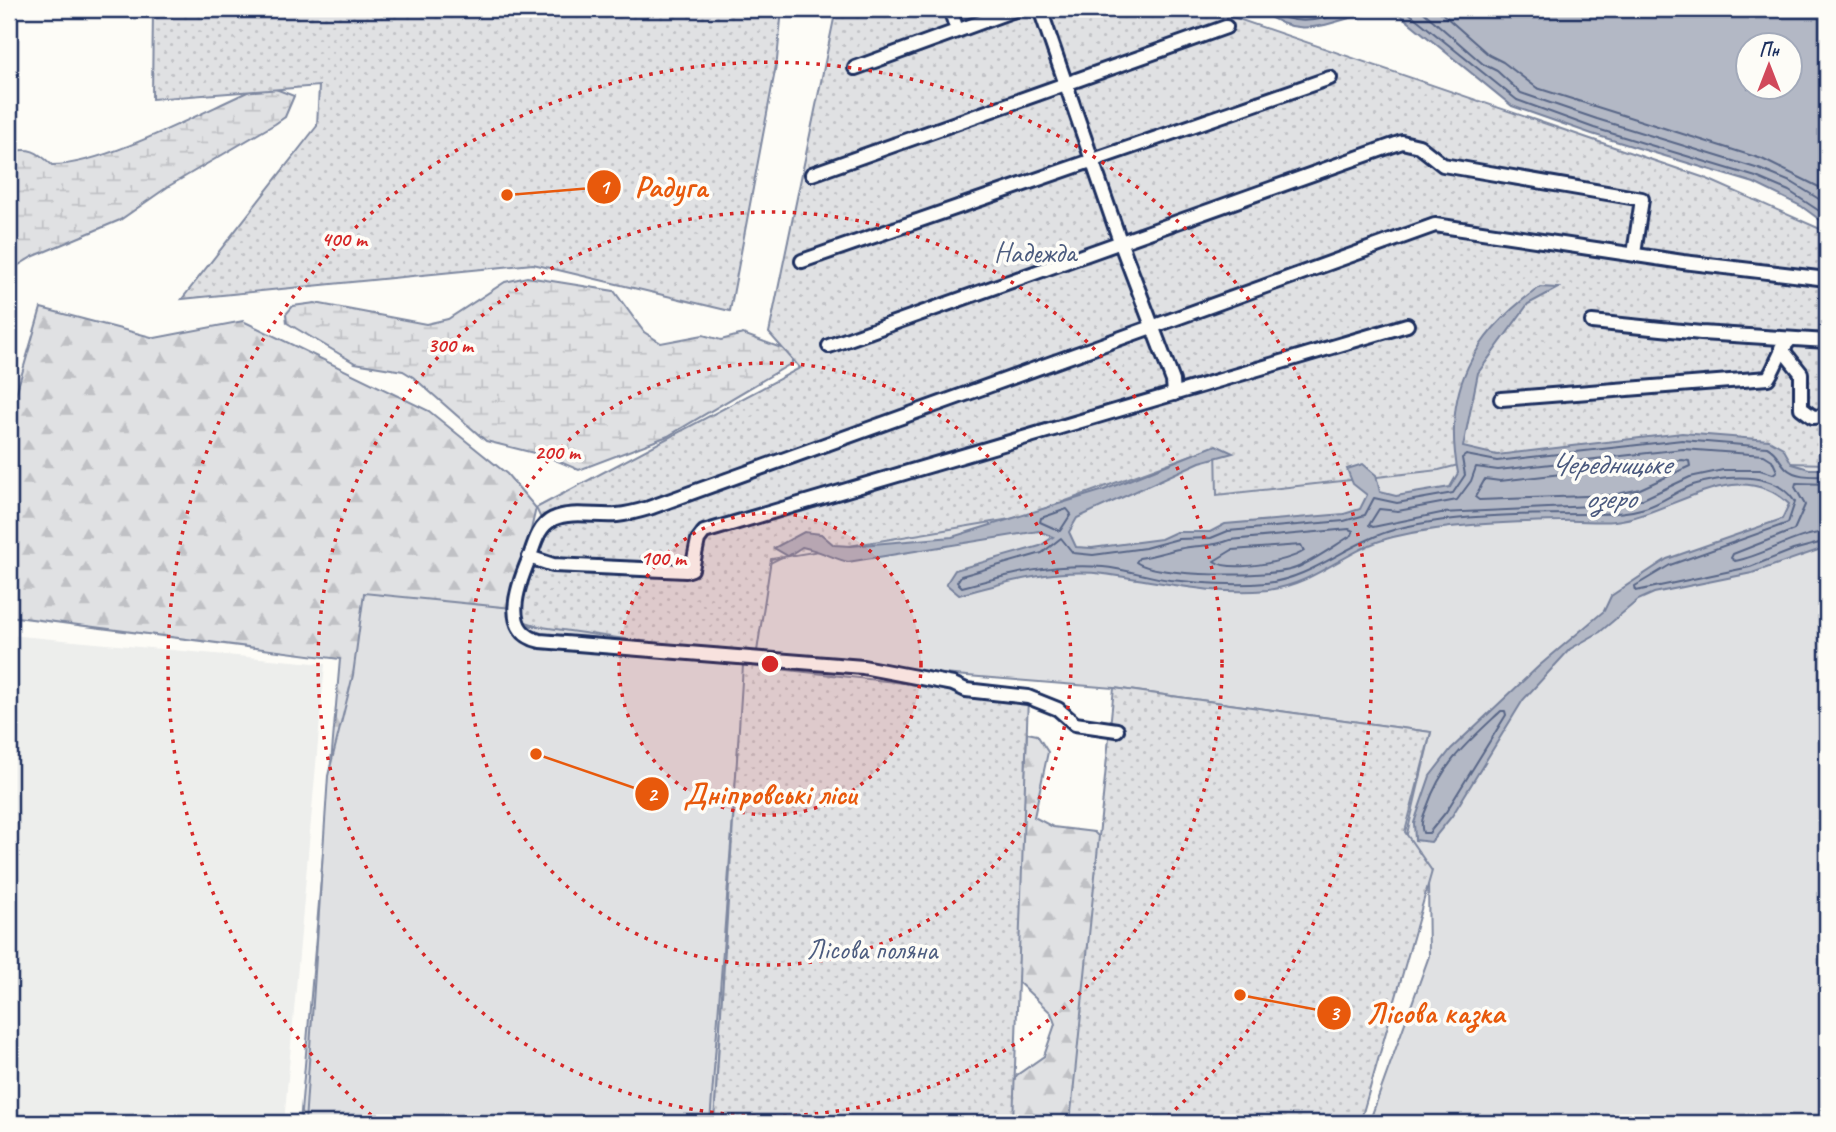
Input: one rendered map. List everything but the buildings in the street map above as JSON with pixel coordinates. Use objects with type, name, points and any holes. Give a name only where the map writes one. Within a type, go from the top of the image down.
[{"type":"street","points":[[950,9],[957,30]]},
{"type":"street","points":[[855,68],[1017,9]]},
{"type":"street","points":[[1040,9],[1121,244],[1173,380],[1174,394]]},
{"type":"street","points":[[812,174],[1226,27]]},
{"type":"street","points":[[803,261],[1330,78]]},
{"type":"street","points":[[829,346],[1100,249],[1121,244],[1240,199],[1409,142],[1443,165],[1642,199],[1634,254]]},
{"type":"street","points":[[1117,730],[1075,724],[1051,705],[1028,697],[967,690],[953,684],[863,667],[591,647],[531,639],[521,629],[515,607],[517,589],[539,534],[552,519],[561,516],[618,515],[649,508],[1435,225],[1827,279]]},
{"type":"street","points":[[1592,322],[1786,344],[1827,341]]},
{"type":"street","points":[[529,557],[553,565],[686,571],[692,569],[698,540],[704,532],[1407,325]]},
{"type":"street","points":[[1501,399],[1768,378],[1786,344]]},
{"type":"street","points":[[1786,344],[1801,373],[1801,408],[1814,417],[1827,416]]},
{"type":"shaded area","points":[[9,635],[325,664],[284,1123],[9,1123]]},
{"type":"green space","points":[[153,9],[782,9],[777,60],[730,311],[533,264],[182,299],[317,126],[319,86],[152,99]]},
{"type":"green space","name":"Надежда","points":[[836,9],[1209,9],[1705,178],[1827,232],[1827,464],[1497,455],[1439,470],[1217,495],[1216,446],[1022,517],[771,559],[756,658],[542,627],[516,619],[521,573],[544,525],[536,508],[800,368],[769,333]]},
{"type":"green space","points":[[273,88],[294,96],[285,117],[275,124],[169,186],[120,220],[32,257],[9,271],[9,152],[33,151],[52,165],[73,163],[125,147],[252,90]]},
{"type":"green space","points":[[527,277],[614,291],[644,332],[661,343],[703,335],[721,340],[743,334],[792,352],[792,363],[668,436],[579,470],[546,456],[486,441],[403,371],[355,363],[287,323],[286,314],[293,306],[315,303],[426,324],[448,319],[505,282]]},
{"type":"green space","points":[[41,308],[155,338],[243,321],[429,411],[507,474],[536,508],[521,573],[521,604],[534,634],[743,665],[714,1123],[300,1123],[340,659],[9,616],[9,418]]},
{"type":"green space","points":[[1758,429],[1827,459],[1827,1123],[1369,1123],[1429,956],[1428,879],[1402,855],[1431,732],[1114,688],[745,658],[710,1123],[305,1123],[328,776],[353,675],[364,593],[512,608],[511,625],[756,635],[752,572],[802,547],[1216,445],[1482,451]]},
{"type":"green space","name":"Лісова поляна","points":[[743,665],[1028,697],[1013,1123],[714,1123]]},
{"type":"green space","points":[[1114,688],[1431,732],[1405,832],[1432,871],[1360,1123],[1286,1123],[1241,1118],[1240,1123],[1070,1123]]},
{"type":"green space","points":[[1027,733],[1037,735],[1048,752],[1034,817],[1053,827],[1094,832],[1109,847],[1072,1123],[1005,1123],[1005,1094],[1017,1075],[1044,1056],[1055,1024],[1051,1013],[1016,980]]},
{"type":"water","points":[[1259,9],[1825,9],[1827,225],[1801,206],[1754,183],[1592,134],[1512,106],[1400,15],[1363,14],[1330,24],[1296,27],[1278,22]]},
{"type":"water","name":"Чередницьке озеро","points":[[1540,287],[1558,288],[1528,304],[1478,373],[1463,447],[1497,455],[1682,433],[1769,440],[1783,448],[1792,464],[1809,469],[1827,469],[1827,547],[1752,573],[1654,593],[1638,600],[1600,632],[1570,649],[1523,700],[1452,816],[1431,842],[1415,840],[1414,823],[1430,776],[1451,749],[1539,666],[1604,611],[1611,596],[1667,559],[1782,519],[1789,504],[1769,490],[1747,485],[1726,486],[1615,521],[1520,522],[1434,529],[1376,542],[1286,586],[1247,591],[1186,587],[1085,573],[1031,577],[959,595],[946,584],[955,570],[1040,546],[1053,537],[1039,531],[848,562],[802,547],[788,556],[774,548],[804,532],[821,534],[834,545],[851,546],[952,537],[1104,490],[1216,445],[1233,453],[1200,462],[1077,518],[1069,532],[1076,547],[1092,548],[1161,539],[1176,532],[1210,532],[1225,524],[1344,514],[1360,509],[1367,495],[1353,484],[1347,469],[1363,464],[1376,475],[1380,492],[1396,496],[1450,487],[1458,473],[1454,443],[1455,416],[1459,391],[1468,367],[1480,345],[1497,324]]},
{"type":"place","name":"Радуга","points":[[507,195]]},
{"type":"place","name":"Дніпровські ліси","points":[[536,754]]},
{"type":"place","name":"Лісова казка","points":[[1240,995]]}]
